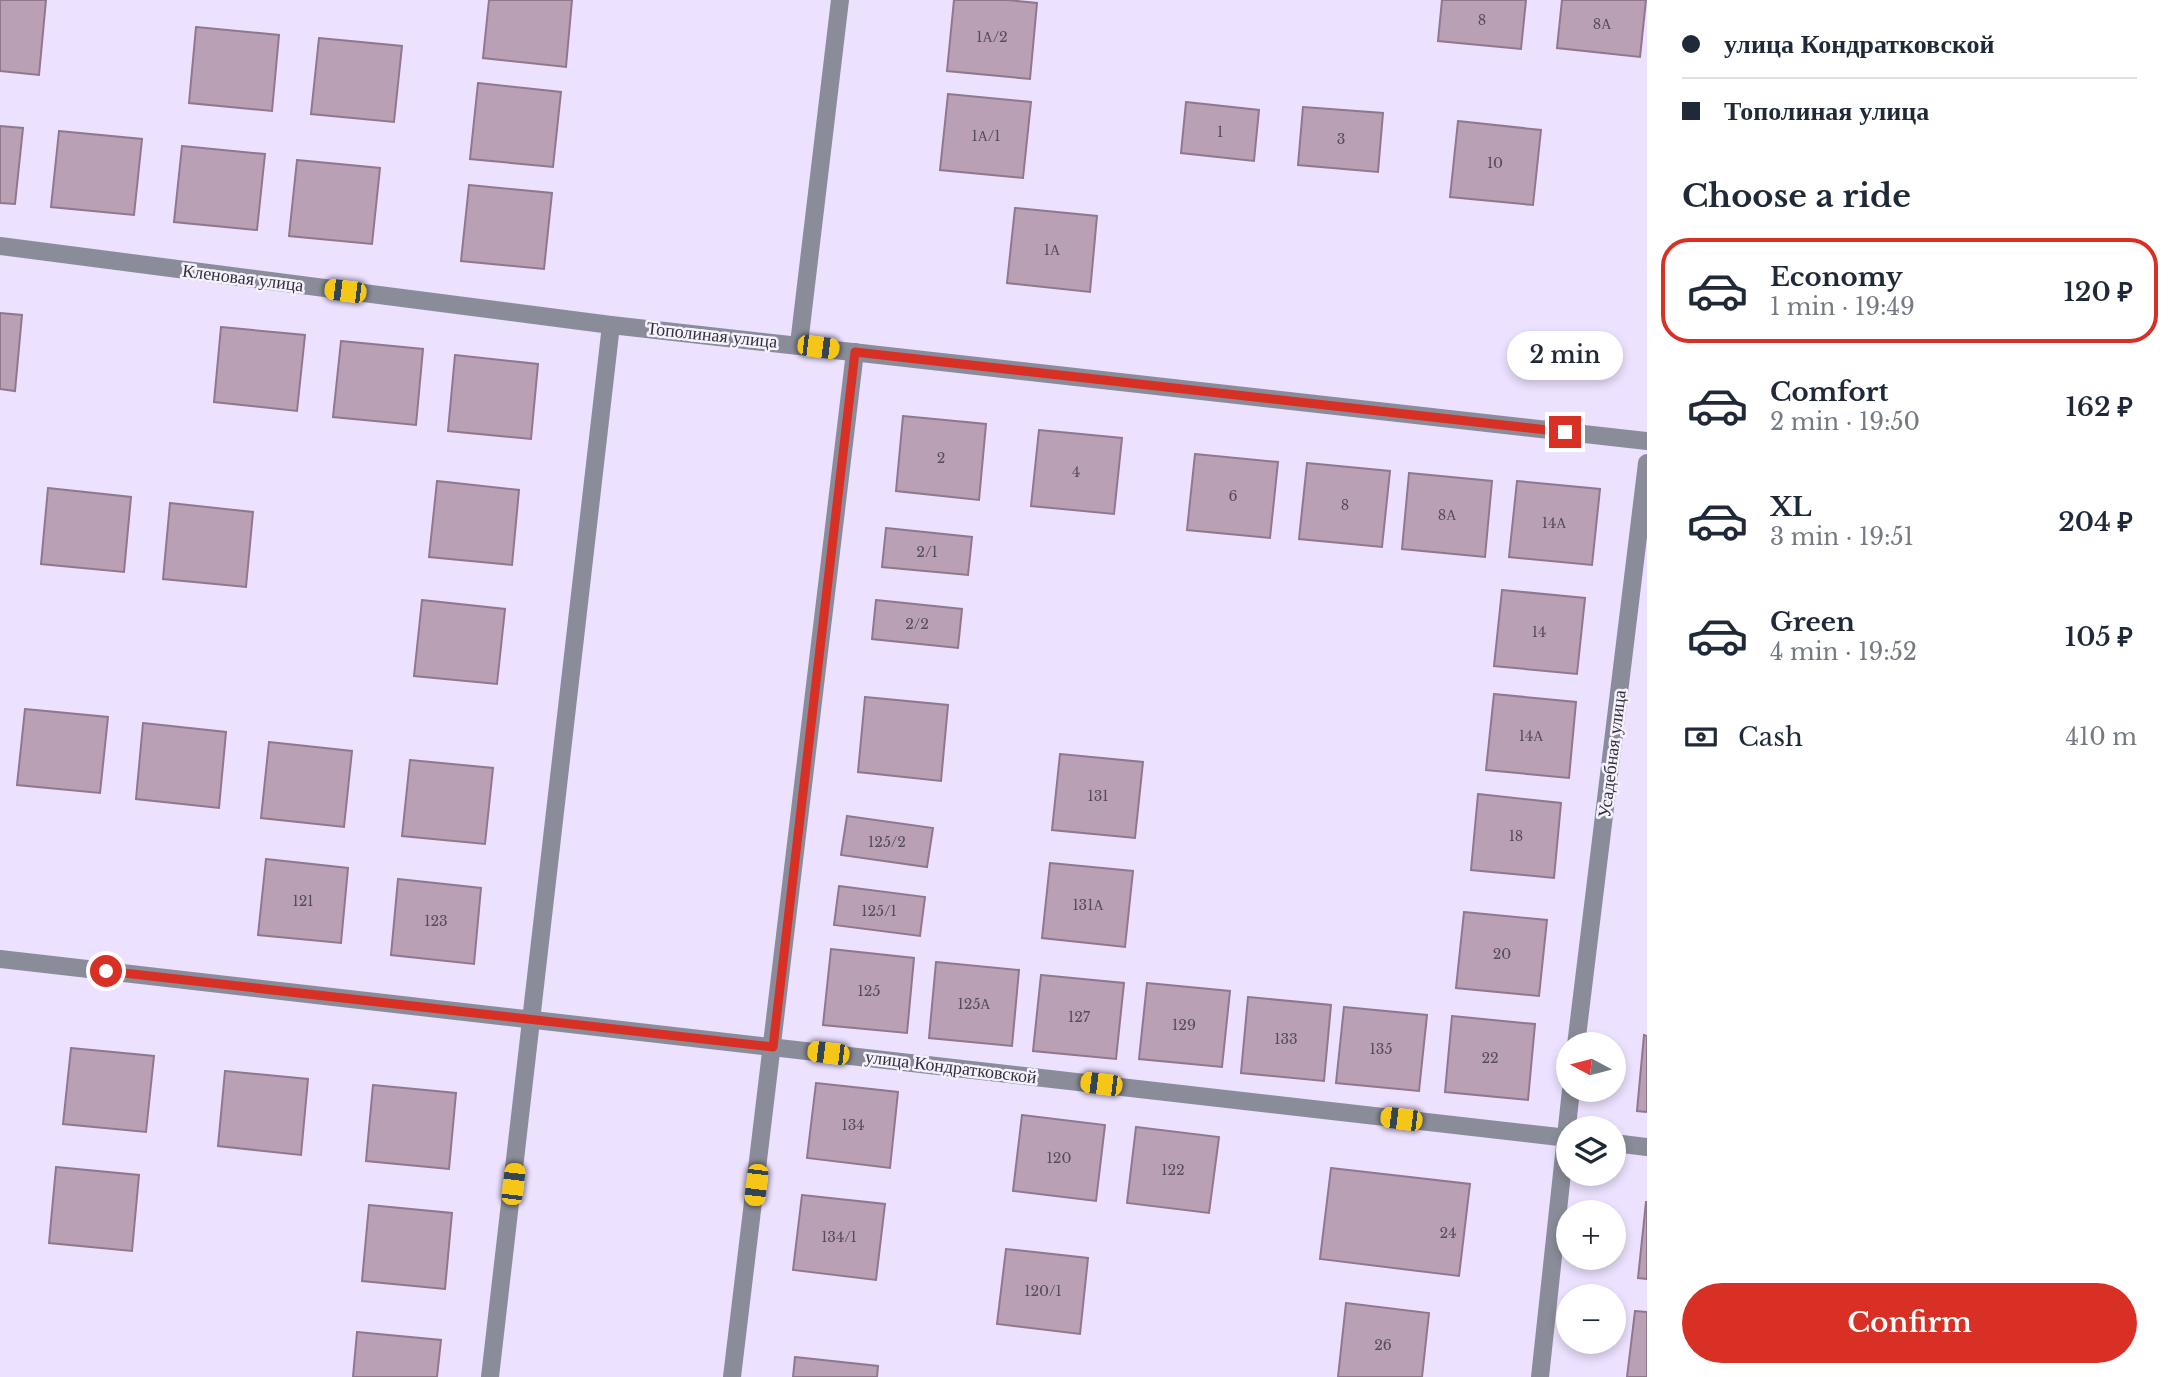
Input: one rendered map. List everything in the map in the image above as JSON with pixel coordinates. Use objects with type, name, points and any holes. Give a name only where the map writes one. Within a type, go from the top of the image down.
[{"type":"street","points":[[799,344],[840,0]]},
{"type":"street","name":"Кленовая улица","points":[[0,246],[611,325]]},
{"type":"street","points":[[491,1377],[611,325]]},
{"type":"street","name":"Тополиная улица","points":[[611,325],[1647,441]]},
{"type":"street","points":[[732,1377],[855,352]]},
{"type":"street","name":"Усадебная улица","points":[[1578,1032],[1647,463]]},
{"type":"street","name":"улица Кондратковской","points":[[0,959],[1556,1137]]},
{"type":"street","points":[[1626,1144],[1647,1147]]},
{"type":"street","points":[[1540,1377],[1562,1186]]},
{"type":"building","points":[[0,0],[46,0],[39,75],[0,71]]},
{"type":"building","points":[[489,0],[572,0],[566,67],[483,58]]},
{"type":"building","points":[[954,0],[1037,3],[1030,79],[947,71]]},
{"type":"building","points":[[1442,0],[1526,0],[1521,49],[1438,41]]},
{"type":"building","points":[[1562,0],[1646,0],[1640,57],[1557,48]]},
{"type":"building","points":[[196,27],[279,35],[272,111],[189,103]]},
{"type":"building","points":[[319,38],[402,46],[394,122],[311,114]]},
{"type":"building","points":[[478,83],[561,92],[553,167],[470,159]]},
{"type":"building","points":[[948,94],[1031,102],[1023,178],[940,170]]},
{"type":"building","points":[[1186,102],[1259,110],[1254,161],[1181,153]]},
{"type":"building","points":[[1303,107],[1383,113],[1378,172],[1298,165]]},
{"type":"building","points":[[1458,121],[1541,130],[1533,205],[1450,197]]},
{"type":"building","points":[[0,126],[23,128],[15,204],[0,203]]},
{"type":"building","points":[[59,131],[142,139],[134,215],[51,207]]},
{"type":"building","points":[[182,146],[265,154],[257,230],[174,222]]},
{"type":"building","points":[[297,160],[380,168],[372,244],[289,236]]},
{"type":"building","points":[[469,185],[552,193],[544,269],[461,261]]},
{"type":"building","points":[[1015,208],[1097,216],[1090,292],[1007,283]]},
{"type":"building","points":[[0,313],[22,315],[15,391],[0,389]]},
{"type":"building","points":[[221,327],[305,335],[297,411],[214,402]]},
{"type":"building","points":[[341,341],[423,349],[416,425],[333,417]]},
{"type":"building","points":[[455,355],[538,364],[531,439],[448,431]]},
{"type":"building","points":[[903,416],[986,424],[979,500],[896,491]]},
{"type":"building","points":[[1039,430],[1122,438],[1114,514],[1031,506]]},
{"type":"building","points":[[1195,454],[1278,462],[1270,538],[1187,530]]},
{"type":"building","points":[[1307,463],[1390,471],[1382,547],[1299,539]]},
{"type":"building","points":[[1409,473],[1492,481],[1485,557],[1402,549]]},
{"type":"building","points":[[437,481],[519,490],[512,565],[429,557]]},
{"type":"building","points":[[1517,481],[1600,489],[1592,565],[1509,557]]},
{"type":"building","points":[[48,488],[131,497],[124,572],[41,564]]},
{"type":"building","points":[[170,503],[253,512],[246,587],[163,579]]},
{"type":"building","points":[[886,528],[972,537],[968,575],[882,567]]},
{"type":"building","points":[[1502,590],[1585,598],[1577,674],[1494,666]]},
{"type":"building","points":[[422,600],[505,609],[497,684],[414,676]]},
{"type":"building","points":[[876,600],[962,609],[958,648],[872,639]]},
{"type":"building","points":[[1494,694],[1576,702],[1569,778],[1486,770]]},
{"type":"building","points":[[865,697],[948,705],[941,781],[858,772]]},
{"type":"building","points":[[25,709],[108,717],[100,793],[17,785]]},
{"type":"building","points":[[143,723],[226,732],[219,808],[136,799]]},
{"type":"building","points":[[269,742],[352,751],[344,827],[261,818]]},
{"type":"building","points":[[1060,754],[1143,762],[1135,838],[1052,830]]},
{"type":"building","points":[[410,760],[493,768],[485,844],[402,836]]},
{"type":"building","points":[[1478,794],[1561,803],[1554,878],[1471,870]]},
{"type":"building","points":[[847,816],[933,828],[927,867],[841,855]]},
{"type":"building","points":[[266,859],[348,868],[341,943],[258,935]]},
{"type":"building","points":[[1050,863],[1133,871],[1125,947],[1042,938]]},
{"type":"building","points":[[398,879],[481,888],[474,964],[391,955]]},
{"type":"building","points":[[839,886],[925,897],[920,936],[834,925]]},
{"type":"building","points":[[1464,912],[1547,920],[1539,996],[1456,988]]},
{"type":"building","points":[[831,949],[914,958],[907,1033],[823,1025]]},
{"type":"building","points":[[936,962],[1019,970],[1012,1046],[929,1038]]},
{"type":"building","points":[[1041,975],[1124,983],[1116,1059],[1033,1051]]},
{"type":"building","points":[[1147,983],[1230,991],[1222,1067],[1139,1059]]},
{"type":"building","points":[[1248,997],[1331,1005],[1324,1081],[1241,1073]]},
{"type":"building","points":[[1344,1007],[1427,1015],[1419,1091],[1336,1083]]},
{"type":"building","points":[[1452,1016],[1535,1024],[1528,1100],[1445,1092]]},
{"type":"building","points":[[1644,1035],[1647,1036],[1647,1112],[1637,1111]]},
{"type":"building","points":[[71,1048],[154,1056],[146,1132],[63,1124]]},
{"type":"building","points":[[225,1071],[308,1079],[301,1155],[218,1146]]},
{"type":"building","points":[[816,1083],[898,1092],[890,1168],[807,1158]]},
{"type":"building","points":[[373,1085],[456,1093],[449,1169],[366,1161]]},
{"type":"building","points":[[1022,1115],[1105,1125],[1096,1201],[1013,1191]]},
{"type":"building","points":[[1136,1127],[1219,1137],[1209,1213],[1127,1203]]},
{"type":"building","points":[[56,1167],[139,1175],[132,1251],[49,1243]]},
{"type":"building","points":[[1331,1168],[1470,1184],[1459,1276],[1320,1259]]},
{"type":"building","points":[[802,1195],[885,1204],[876,1280],[793,1270]]},
{"type":"building","points":[[1647,1202],[1647,1279],[1638,1278]]},
{"type":"building","points":[[369,1205],[452,1213],[445,1289],[362,1281]]},
{"type":"building","points":[[1006,1249],[1088,1258],[1080,1334],[997,1324]]},
{"type":"building","points":[[1346,1303],[1429,1313],[1422,1377],[1338,1377]]},
{"type":"building","points":[[1635,1311],[1647,1312],[1647,1377],[1627,1377]]},
{"type":"building","points":[[357,1332],[441,1340],[437,1377],[353,1377]]},
{"type":"building","points":[[795,1357],[878,1366],[877,1377],[793,1377]]},
{"type":"route","points":[[106,971],[773,1047],[855,352],[1565,432]]}]
